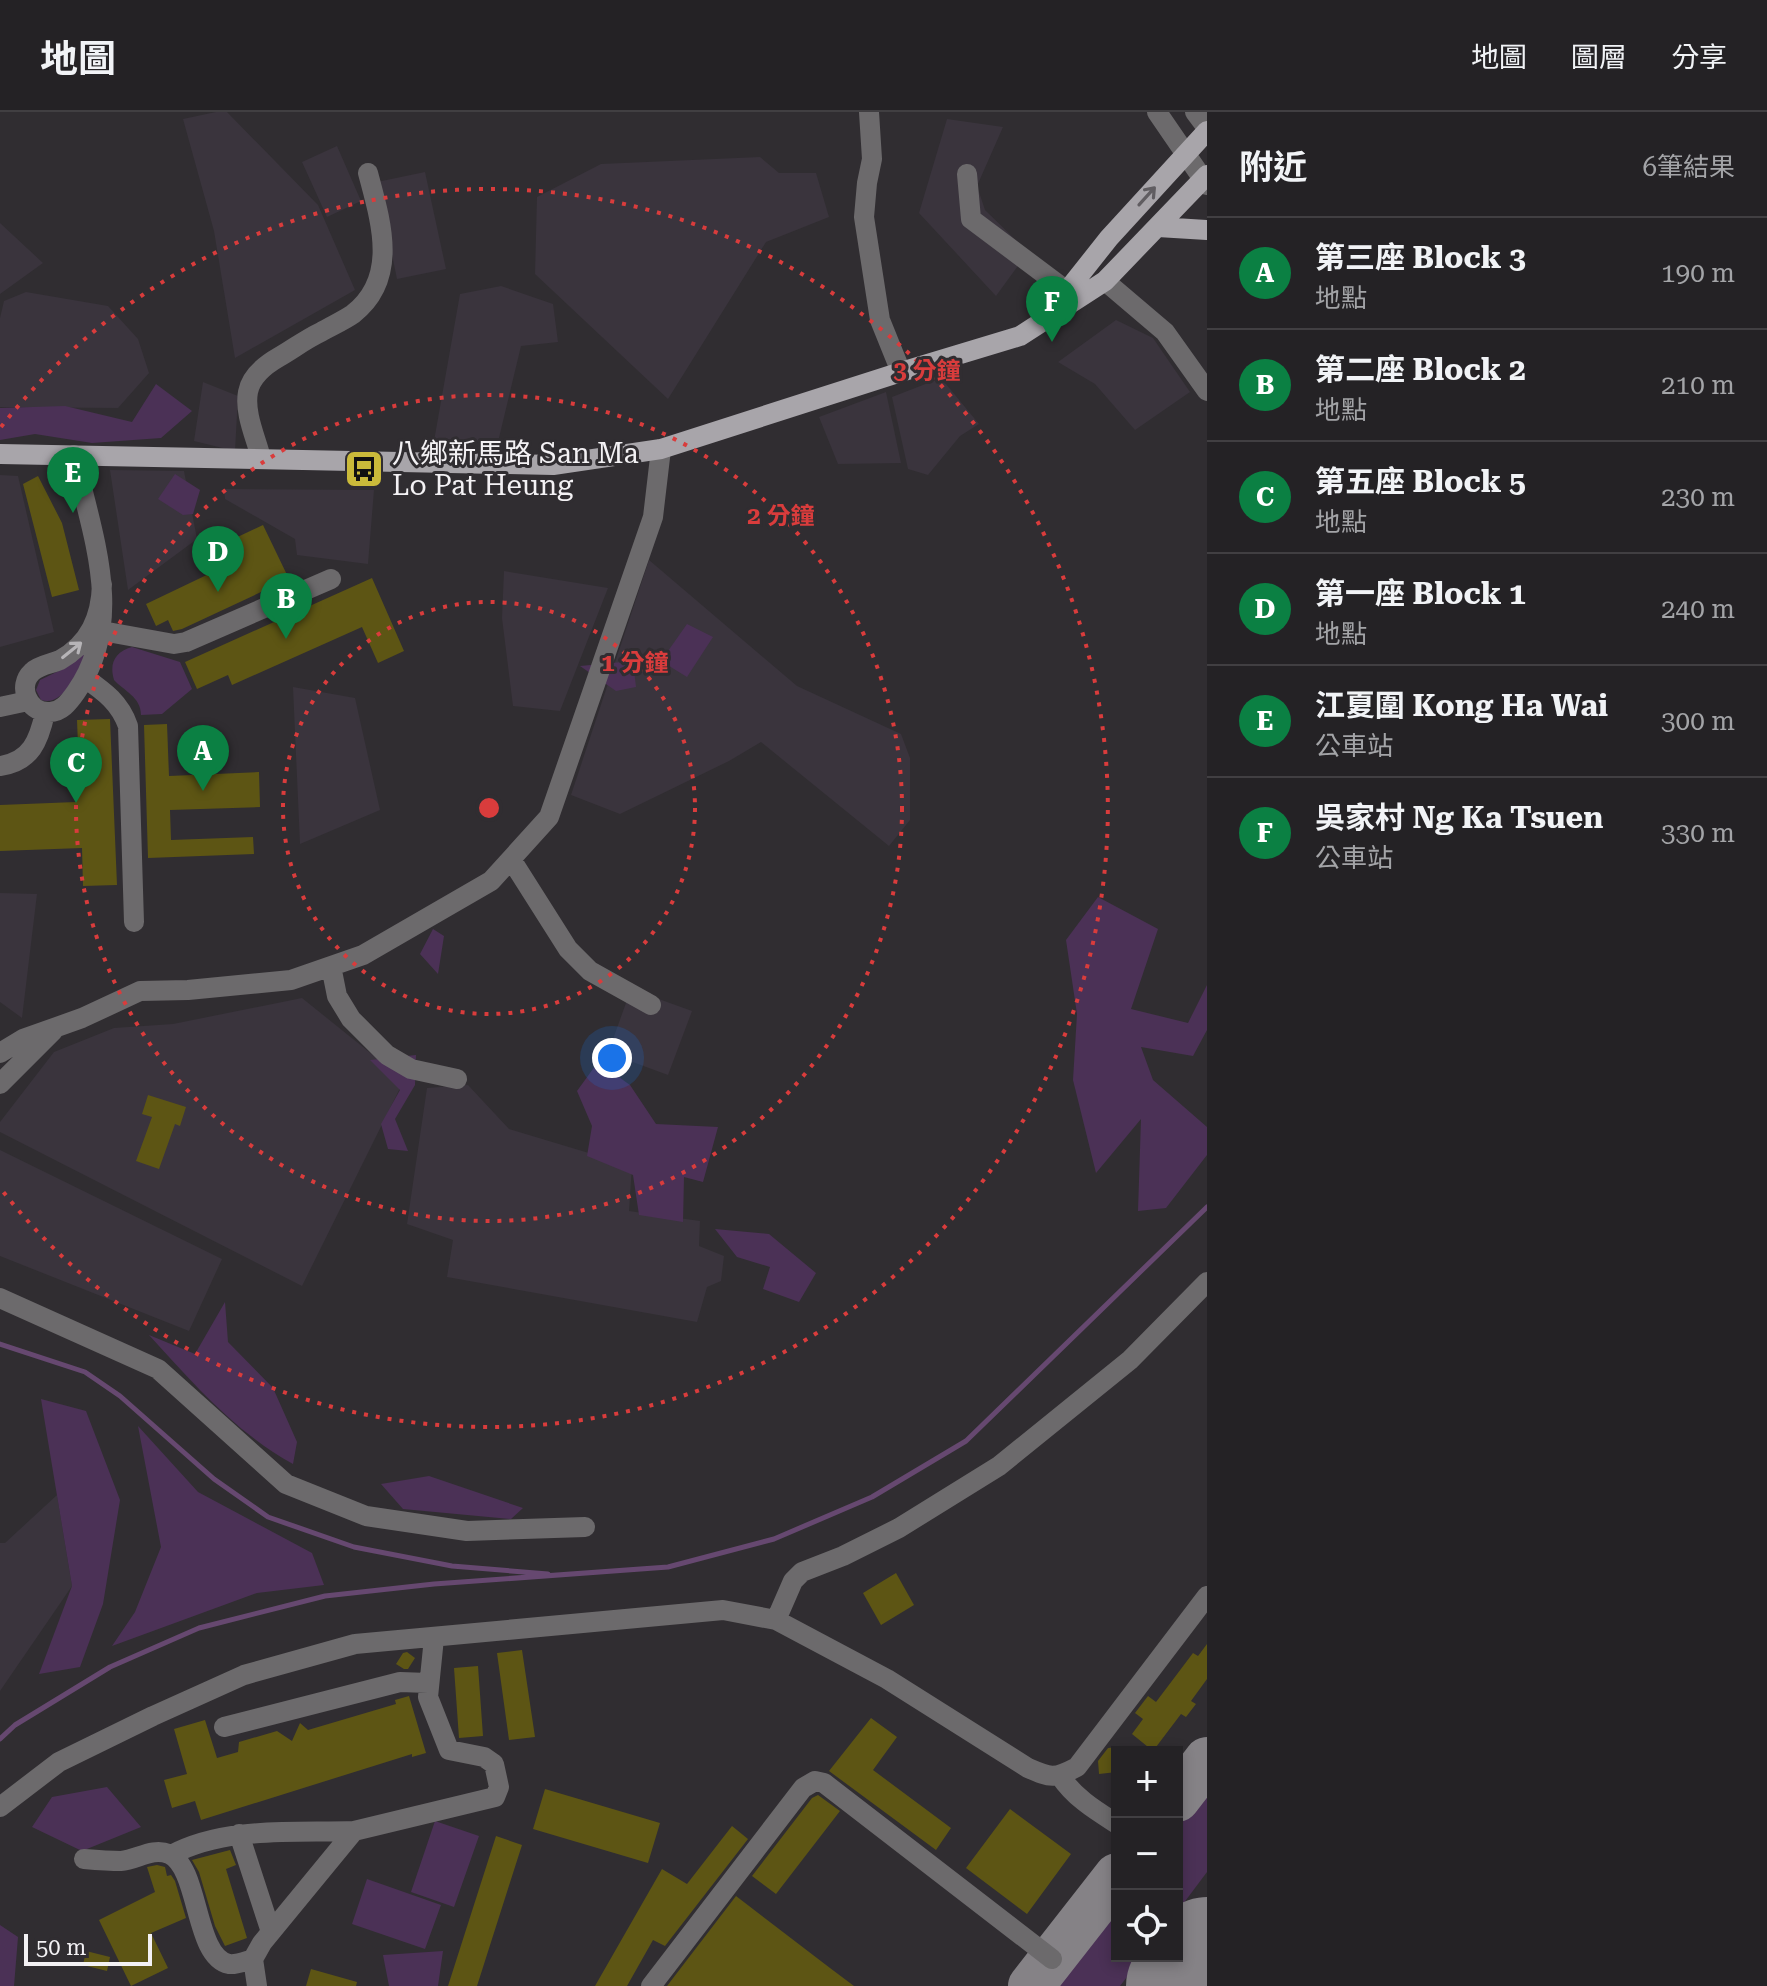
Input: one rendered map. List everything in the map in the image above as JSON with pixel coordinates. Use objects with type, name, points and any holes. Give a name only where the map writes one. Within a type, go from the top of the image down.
[{"type":"main road","points":[[1056,312],[1067,291],[1109,238],[1207,130]]},
{"type":"main road","points":[[0,454],[553,465],[661,449],[1020,336],[1105,281],[1206,179]]},
{"type":"main road","points":[[1158,227],[1207,230]]},
{"type":"street","points":[[869,112],[872,159],[864,217],[880,320],[901,372]]},
{"type":"street","points":[[1157,112],[1206,179]]},
{"type":"street","points":[[1195,112],[1207,130]]},
{"type":"street","points":[[261,458],[247,403],[248,390],[256,375],[283,355],[351,316],[379,283],[383,267],[383,230],[368,173]]},
{"type":"street","points":[[967,174],[971,219],[1067,291]]},
{"type":"street","points":[[1105,281],[1165,332],[1207,391]]},
{"type":"street","points":[[0,1053],[23,1039],[140,991],[188,990],[291,980],[363,955],[491,881],[549,817],[653,517],[661,449]]},
{"type":"street","points":[[0,707],[36,707],[55,712],[64,707],[85,678],[98,650],[102,631],[102,584],[74,455]]},
{"type":"street","points":[[102,631],[174,644],[186,642],[331,579]]},
{"type":"street","points":[[0,766],[14,763],[29,753],[39,739],[36,707],[25,691],[26,680],[33,672],[71,652],[94,627],[101,607],[102,584]]},
{"type":"street","points":[[85,678],[112,698],[128,726],[134,922]]},
{"type":"street","points":[[511,859],[568,949],[590,971],[651,1005]]},
{"type":"street","points":[[331,966],[337,996],[351,1019],[387,1055],[411,1069],[457,1079]]},
{"type":"street","points":[[0,1084],[55,1028]]},
{"type":"street","points":[[776,1620],[793,1581],[802,1572],[899,1528],[999,1466],[1130,1360],[1207,1282]]},
{"type":"street","points":[[0,1298],[158,1369],[286,1484],[366,1516],[467,1531],[585,1527]]},
{"type":"street","points":[[0,1807],[59,1762],[153,1716],[244,1675],[355,1644],[723,1610],[776,1620],[887,1679],[1028,1768],[1048,1777],[1060,1776],[1077,1767],[1207,1596]]},
{"type":"street","points":[[171,1855],[185,1847],[239,1834],[354,1831],[495,1797],[499,1787],[494,1764],[484,1757],[449,1750],[428,1697],[434,1638]]},
{"type":"street","points":[[224,1727],[400,1682],[428,1683]]},
{"type":"street","points":[[1060,1776],[1083,1803],[1111,1820]]},
{"type":"street","points":[[651,1986],[803,1788],[815,1781],[824,1783],[1052,1959]]},
{"type":"street","points":[[257,1986],[253,1959],[271,1932],[354,1831]]},
{"type":"street","points":[[239,1834],[271,1932]]},
{"type":"street","points":[[84,1859],[123,1861],[156,1852],[171,1855],[183,1868],[209,1947],[222,1961],[231,1964],[253,1959]]},
{"type":"shaded area","points":[[227,112],[318,205],[355,290],[235,358],[214,231],[183,119]]},
{"type":"shaded area","points":[[947,119],[1003,127],[977,186],[985,210],[1028,252],[996,296],[919,213]]},
{"type":"shaded area","points":[[337,146],[361,201],[327,217],[302,162]]},
{"type":"shaded area","points":[[760,157],[779,173],[816,173],[829,217],[766,242],[668,399],[535,274],[537,197],[601,164]]},
{"type":"shaded area","points":[[425,172],[446,269],[397,279],[377,182]]},
{"type":"shaded area","points":[[0,223],[43,263],[0,294]]},
{"type":"shaded area","points":[[501,286],[553,304],[558,342],[521,346],[498,442],[434,441],[460,294]]},
{"type":"shaded area","points":[[26,292],[108,306],[138,339],[149,373],[118,408],[0,407],[0,318],[4,301]]},
{"type":"shaded area","points":[[1116,320],[1153,338],[1190,392],[1135,430],[1095,384],[1058,362]]},
{"type":"shaded area","points":[[941,378],[979,424],[960,436],[928,475],[908,469],[892,397]]},
{"type":"shaded area","points":[[203,382],[238,396],[235,451],[194,441]]},
{"type":"shaded area","points":[[156,384],[192,411],[161,438],[92,443],[35,434],[0,440],[0,408],[65,406],[132,422]]},
{"type":"shaded area","points":[[886,392],[901,463],[838,464],[819,417]]},
{"type":"shaded area","points":[[110,470],[184,471],[197,539],[128,590]]},
{"type":"shaded area","points":[[175,474],[200,490],[193,514],[183,515],[158,499]]},
{"type":"shaded area","points":[[0,475],[18,476],[54,632],[0,647]]},
{"type":"shaded area","points":[[224,489],[374,490],[368,564],[297,555],[295,539],[225,499]]},
{"type":"shaded area","points":[[649,560],[797,686],[901,734],[910,758],[910,820],[889,846],[761,742],[620,814],[571,795]]},
{"type":"shaded area","points":[[504,571],[608,588],[560,711],[513,706],[502,618]]},
{"type":"shaded area","points":[[687,624],[713,637],[687,677],[661,661]]},
{"type":"shaded area","points":[[132,647],[180,662],[192,689],[162,714],[141,715],[135,699],[114,680],[112,668],[115,659]]},
{"type":"shaded area","points":[[86,652],[64,693],[49,701],[41,700],[36,690],[40,680],[67,667]]},
{"type":"shaded area","points":[[633,661],[636,687],[616,691],[580,666]]},
{"type":"shaded area","points":[[293,687],[355,698],[380,810],[300,844]]},
{"type":"shaded area","points":[[0,893],[37,894],[22,1018],[0,1002]]},
{"type":"shaded area","points":[[1098,897],[1158,929],[1131,1009],[1188,1023],[1207,985],[1207,1030],[1193,1056],[1141,1047],[1153,1080],[1207,1127],[1207,1155],[1166,1208],[1138,1211],[1141,1119],[1096,1173],[1073,1080],[1077,1014],[1066,940]]},
{"type":"shaded area","points":[[433,929],[444,936],[438,974],[420,954]]},
{"type":"shaded area","points":[[631,989],[692,1011],[668,1075],[608,1053]]},
{"type":"shaded area","points":[[302,998],[404,1080],[302,1286],[0,1132],[0,1122],[54,1052],[114,1028],[173,1024]]},
{"type":"shaded area","points":[[416,1055],[415,1085],[395,1119],[408,1151],[388,1149],[381,1124],[400,1090],[370,1060]]},
{"type":"shaded area","points":[[598,1062],[630,1085],[656,1124],[718,1127],[703,1182],[684,1177],[683,1222],[639,1215],[633,1175],[587,1156],[592,1126],[577,1091]]},
{"type":"shaded area","points":[[468,1085],[509,1129],[632,1166],[629,1211],[700,1221],[699,1246],[724,1256],[721,1281],[707,1287],[697,1322],[447,1277],[453,1240],[407,1224],[427,1088]]},
{"type":"shaded area","points":[[0,1150],[222,1259],[189,1331],[0,1256]]},
{"type":"shaded area","points":[[715,1229],[769,1234],[816,1273],[799,1302],[763,1289],[770,1267],[737,1257]]},
{"type":"shaded area","points":[[225,1302],[228,1342],[273,1388],[297,1442],[293,1464],[234,1422],[149,1335],[195,1354]]},
{"type":"shaded area","points":[[41,1399],[86,1411],[120,1500],[103,1604],[80,1667],[39,1674],[72,1586]]},
{"type":"shaded area","points":[[138,1426],[198,1492],[312,1553],[324,1585],[257,1593],[112,1646],[135,1612],[161,1547]]},
{"type":"shaded area","points":[[429,1476],[523,1508],[511,1519],[403,1509],[381,1484]]},
{"type":"shaded area","points":[[57,1495],[72,1586],[0,1691],[0,1543],[5,1543]]},
{"type":"shaded area","points":[[1207,1778],[1207,1872],[1183,1904],[1183,1818],[1183,1810]]},
{"type":"shaded area","points":[[107,1787],[141,1827],[82,1851],[32,1827],[52,1797]]},
{"type":"shaded area","points":[[435,1821],[479,1836],[454,1907],[411,1892]]},
{"type":"shaded area","points":[[367,1879],[441,1905],[425,1949],[352,1924]]},
{"type":"shaded area","points":[[1111,1904],[1111,1962],[1138,1962],[1120,1986],[1048,1986]]},
{"type":"shaded area","points":[[0,1925],[18,1937],[14,1986],[0,1986]]},
{"type":"shaded area","points":[[443,1951],[438,1986],[389,1986],[383,1955]]},
{"type":"building","points":[[38,476],[62,523],[79,590],[52,597],[23,484]]},
{"type":"building","points":[[263,525],[289,579],[182,629],[173,631],[168,620],[156,626],[146,604],[238,560],[229,541]]},
{"type":"building","points":[[372,578],[404,651],[378,663],[362,627],[232,685],[228,675],[197,689],[185,662]]},
{"type":"building","points":[[110,719],[117,885],[83,886],[82,848],[0,851],[0,805],[76,802],[75,771],[79,771],[77,720]]},
{"type":"building","points":[[167,724],[169,776],[259,772],[260,807],[170,810],[171,840],[253,837],[254,854],[148,858],[144,725]]},
{"type":"building","points":[[148,1095],[186,1107],[180,1126],[175,1124],[159,1169],[136,1161],[152,1117],[142,1114]]},
{"type":"building","points":[[896,1573],[914,1605],[881,1625],[863,1593]]},
{"type":"building","points":[[1207,1644],[1207,1679],[1191,1701],[1196,1704],[1186,1717],[1181,1714],[1157,1746],[1147,1746],[1132,1734],[1143,1719],[1135,1713],[1148,1696],[1156,1702],[1193,1653],[1198,1656]]},
{"type":"building","points":[[522,1650],[535,1737],[509,1740],[497,1653]]},
{"type":"building","points":[[407,1652],[415,1658],[408,1669],[404,1669],[396,1664]]},
{"type":"building","points":[[478,1666],[483,1736],[459,1738],[454,1668]]},
{"type":"building","points":[[409,1696],[426,1753],[412,1757],[412,1754],[201,1820],[195,1801],[172,1808],[164,1780],[187,1774],[174,1729],[205,1720],[217,1758],[238,1752],[239,1742],[277,1731],[292,1741],[300,1723],[308,1730],[396,1704],[395,1700]]},
{"type":"building","points":[[871,1718],[897,1737],[873,1770],[951,1828],[936,1850],[829,1771]]},
{"type":"building","points":[[1111,1748],[1111,1773],[1099,1774],[1098,1761]]},
{"type":"building","points":[[545,1789],[660,1823],[648,1863],[533,1829]]},
{"type":"building","points":[[818,1795],[840,1811],[776,1894],[752,1876],[812,1798]]},
{"type":"building","points":[[1010,1809],[1071,1854],[1027,1914],[966,1868]]},
{"type":"building","points":[[732,1826],[748,1839],[665,1946],[653,1940],[627,1986],[595,1986],[662,1869],[687,1884]]},
{"type":"building","points":[[496,1836],[522,1845],[477,1986],[448,1986]]},
{"type":"building","points":[[230,1850],[236,1865],[226,1869],[247,1938],[225,1946],[192,1860]]},
{"type":"building","points":[[147,1867],[165,1867],[167,1876],[171,1875],[175,1881],[186,1918],[151,1933],[168,1968],[131,1986],[99,1920],[155,1892]]},
{"type":"building","points":[[736,1896],[830,1968],[854,1986],[667,1986]]},
{"type":"building","points":[[86,1951],[110,1957],[107,1971],[83,1965]]},
{"type":"building","points":[[311,1969],[357,1982],[356,1986],[306,1986]]},
{"type":"waterway","points":[[0,1739],[15,1725],[110,1667],[199,1628],[325,1596],[434,1584],[668,1567],[774,1539],[872,1497],[966,1441],[1207,1207]]},
{"type":"waterway","points":[[0,1344],[85,1372],[120,1396],[214,1479],[268,1517],[354,1547],[452,1566],[548,1574]]},
{"type":"taxiway","points":[[1183,1791],[1207,1760]]},
{"type":"taxiway","points":[[1031,1986],[1111,1884]]},
{"type":"runway","points":[[1184,1986],[1207,1955]]},
{"type":"place","name":"吳家村 Ng Ka Tsuen","points":[[1052,342]]},
{"type":"place","name":"八鄉新馬路 San Ma Lo Pat Heung","points":[[364,469]]},
{"type":"place","name":"江夏圍 Kong Ha Wai","points":[[73,513]]},
{"type":"place","name":"第一座 Block 1","points":[[218,592]]},
{"type":"place","name":"第二座 Block 2","points":[[286,639]]},
{"type":"place","name":"第三座 Block 3","points":[[203,791]]},
{"type":"place","name":"第五座 Block 5","points":[[76,803]]}]
